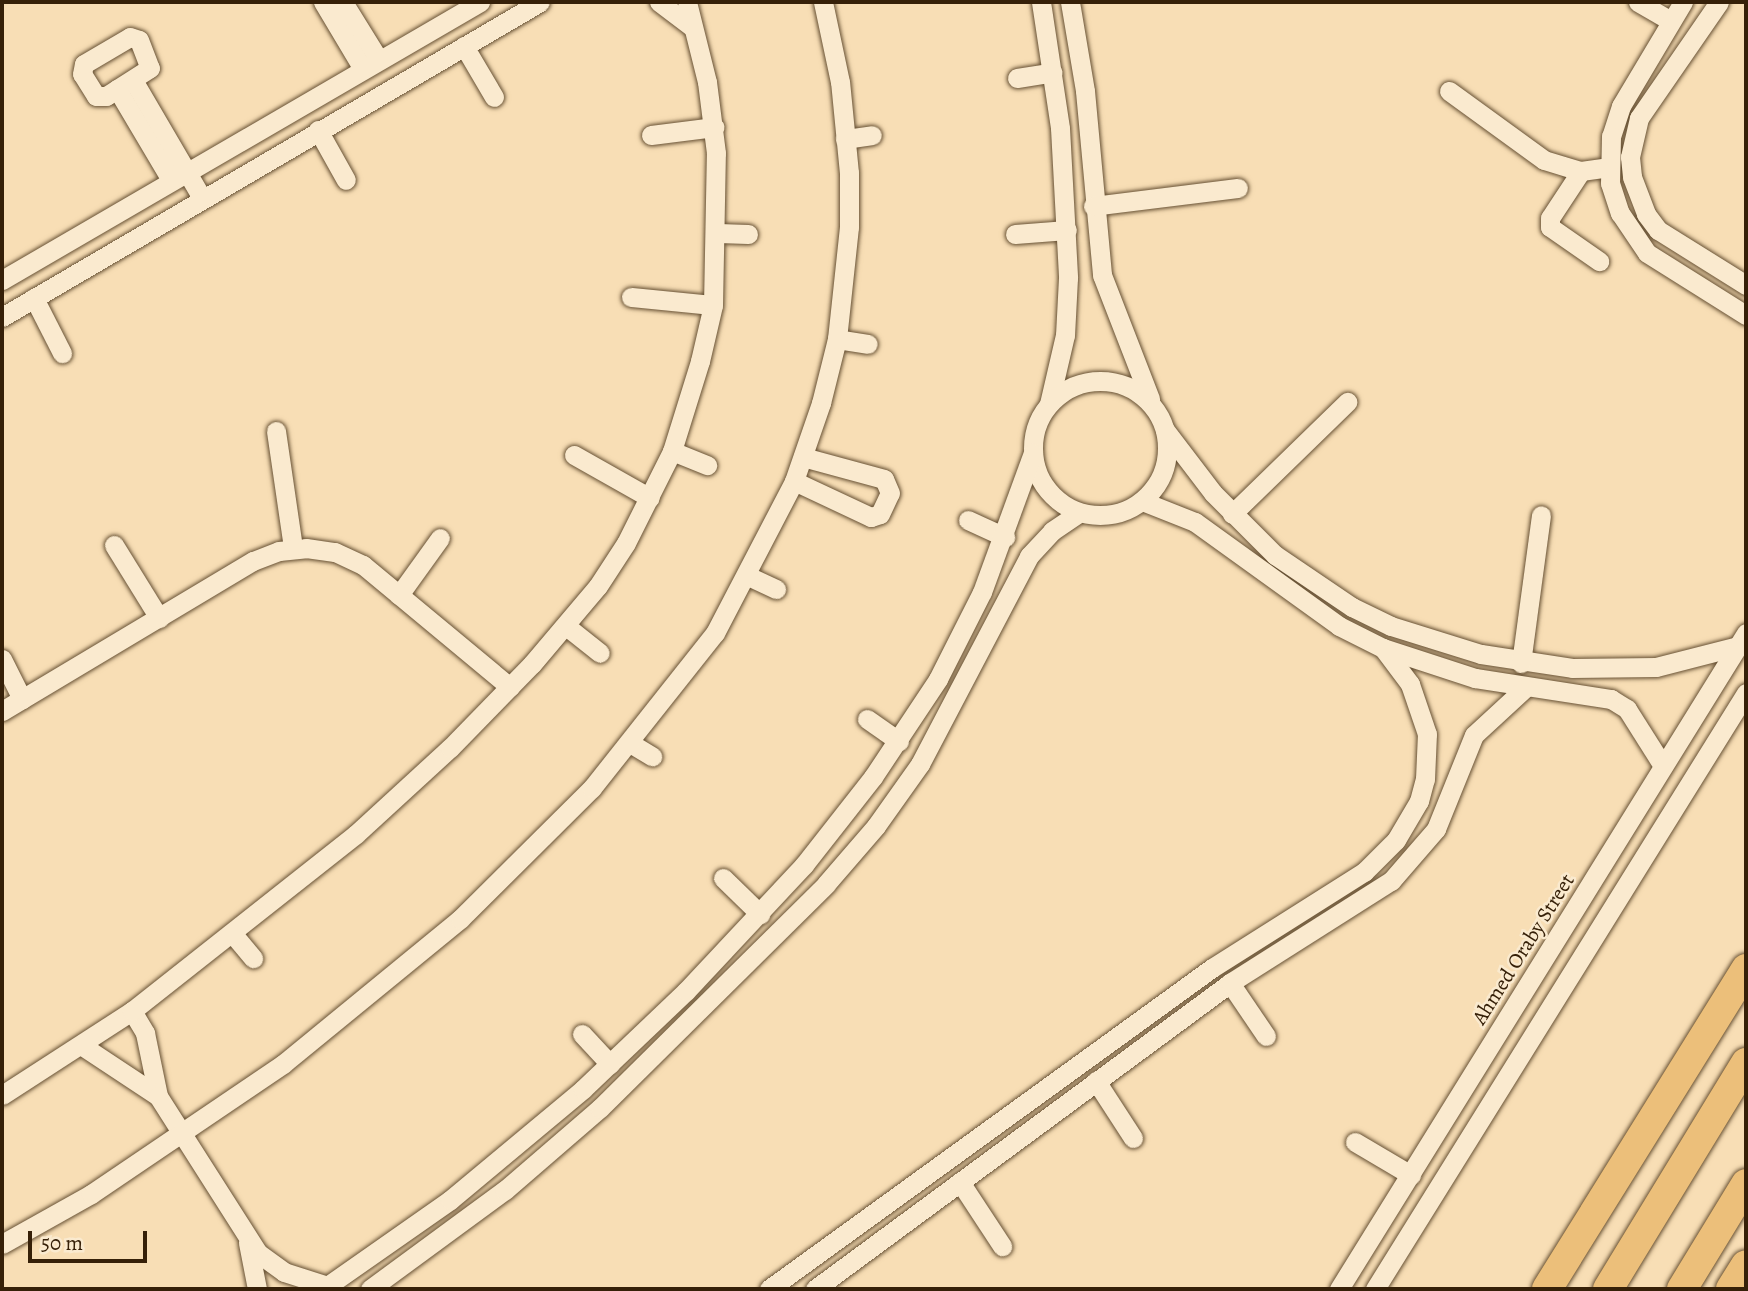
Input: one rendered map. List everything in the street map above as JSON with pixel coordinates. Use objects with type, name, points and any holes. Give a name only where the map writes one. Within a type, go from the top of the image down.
[{"type":"highway","points":[[1547,1289],[1746,969]]},
{"type":"highway","points":[[1608,1289],[1746,1063]]},
{"type":"highway","points":[[1682,1289],[1746,1184]]},
{"type":"highway","points":[[1731,1289],[1746,1265]]},
{"type":"street","points":[[323,2],[371,64]]},
{"type":"street","points":[[343,2],[371,64]]},
{"type":"street","points":[[2,280],[480,2]]},
{"type":"street","points":[[2,317],[540,2]]},
{"type":"street","points":[[659,2],[692,27]]},
{"type":"street","points":[[2,1095],[132,1011],[356,834],[510,687],[566,626],[598,586],[650,498],[672,451],[701,361],[713,305],[718,233],[714,127],[708,82],[687,2]]},
{"type":"street","points":[[2,1244],[91,1194],[283,1064],[460,919],[583,797],[630,743],[715,633],[748,576],[794,481],[836,339],[849,227],[840,82],[823,2]]},
{"type":"street","points":[[132,1011],[145,1033],[158,1096],[248,1242],[284,1272],[325,1288],[489,1169],[610,1064],[760,914],[828,837],[899,741],[961,636],[1005,537],[1033,453],[1036,427],[1049,404],[1065,335],[1067,230],[1053,72],[1041,2]]},
{"type":"street","points":[[1070,2],[1085,91],[1097,247],[1110,302],[1165,430],[1232,514],[1275,555],[1352,607],[1419,637],[1521,663],[1572,668],[1656,667],[1742,640]]},
{"type":"street","points":[[1638,2],[1671,21]]},
{"type":"street","points":[[1683,2],[1621,106],[1611,136],[1608,167],[1619,213],[1647,253],[1746,315]]},
{"type":"street","points":[[1690,2],[1715,7],[1640,118],[1630,157],[1632,177],[1642,205],[1658,230],[1746,285]]},
{"type":"street","points":[[464,47],[494,97]]},
{"type":"street","points":[[1017,79],[1053,72]]},
{"type":"street","points":[[125,85],[179,175],[202,198]]},
{"type":"street","points":[[1449,92],[1544,160],[1581,171],[1608,167]]},
{"type":"street","points":[[651,135],[714,127]]},
{"type":"street","points":[[318,130],[346,180]]},
{"type":"street","points":[[845,139],[872,135]]},
{"type":"street","points":[[1581,171],[1550,218],[1550,228],[1599,261]]},
{"type":"street","points":[[1093,206],[1238,188]]},
{"type":"street","points":[[1015,234],[1067,230]]},
{"type":"street","points":[[718,233],[748,234]]},
{"type":"street","points":[[631,297],[713,305]]},
{"type":"street","points":[[34,298],[62,353]]},
{"type":"street","points":[[836,339],[868,344]]},
{"type":"street","points":[[1049,404],[1070,388],[1095,381],[1121,384],[1153,406]]},
{"type":"street","points":[[1232,514],[1347,402]]},
{"type":"street","points":[[370,1289],[495,1198],[600,1108],[704,1010],[843,866],[920,764],[1029,556],[1052,531],[1079,513],[1118,513],[1142,501],[1164,469],[1165,430]]},
{"type":"street","points":[[276,431],[293,548]]},
{"type":"street","points":[[672,451],[707,465]]},
{"type":"street","points":[[1033,453],[1047,490],[1079,513]]},
{"type":"street","points":[[574,455],[650,498]]},
{"type":"street","points":[[794,481],[872,517],[880,514],[890,493],[884,479],[803,457]]},
{"type":"street","points":[[1142,501],[1195,522],[1339,626],[1384,648],[1475,678],[1525,688],[1601,695],[1619,704],[1663,766]]},
{"type":"street","points":[[1521,663],[1541,515]]},
{"type":"street","points":[[968,520],[1005,537]]},
{"type":"street","points":[[399,595],[440,538]]},
{"type":"street","points":[[114,545],[159,618]]},
{"type":"street","points":[[2,711],[253,561],[293,548],[320,549],[350,558],[510,687]]},
{"type":"street","points":[[748,576],[776,589]]},
{"type":"street","points":[[566,626],[600,653]]},
{"type":"street","name":"Ahmed Oraby Street","points":[[1339,1289],[1742,640]]},
{"type":"street","points":[[769,1289],[896,1193],[1212,968],[1364,872],[1396,840],[1409,821],[1425,779],[1427,734],[1410,684],[1384,648]]},
{"type":"street","points":[[2,659],[22,699]]},
{"type":"street","points":[[826,1286],[960,1182],[1230,983],[1409,866],[1436,828],[1474,735],[1525,688]]},
{"type":"street","points":[[1375,1289],[1746,693]]},
{"type":"street","points":[[867,719],[899,741]]},
{"type":"street","points":[[630,743],[652,756]]},
{"type":"street","points":[[723,878],[760,914]]},
{"type":"street","points":[[232,933],[253,958]]},
{"type":"street","points":[[1230,983],[1266,1036]]},
{"type":"street","points":[[582,1034],[610,1064]]},
{"type":"street","points":[[81,1045],[158,1096]]},
{"type":"street","points":[[1096,1082],[1133,1138]]},
{"type":"street","points":[[1355,1142],[1411,1175]]},
{"type":"street","points":[[960,1182],[1002,1247]]},
{"type":"street","points":[[248,1242],[257,1289]]}]
